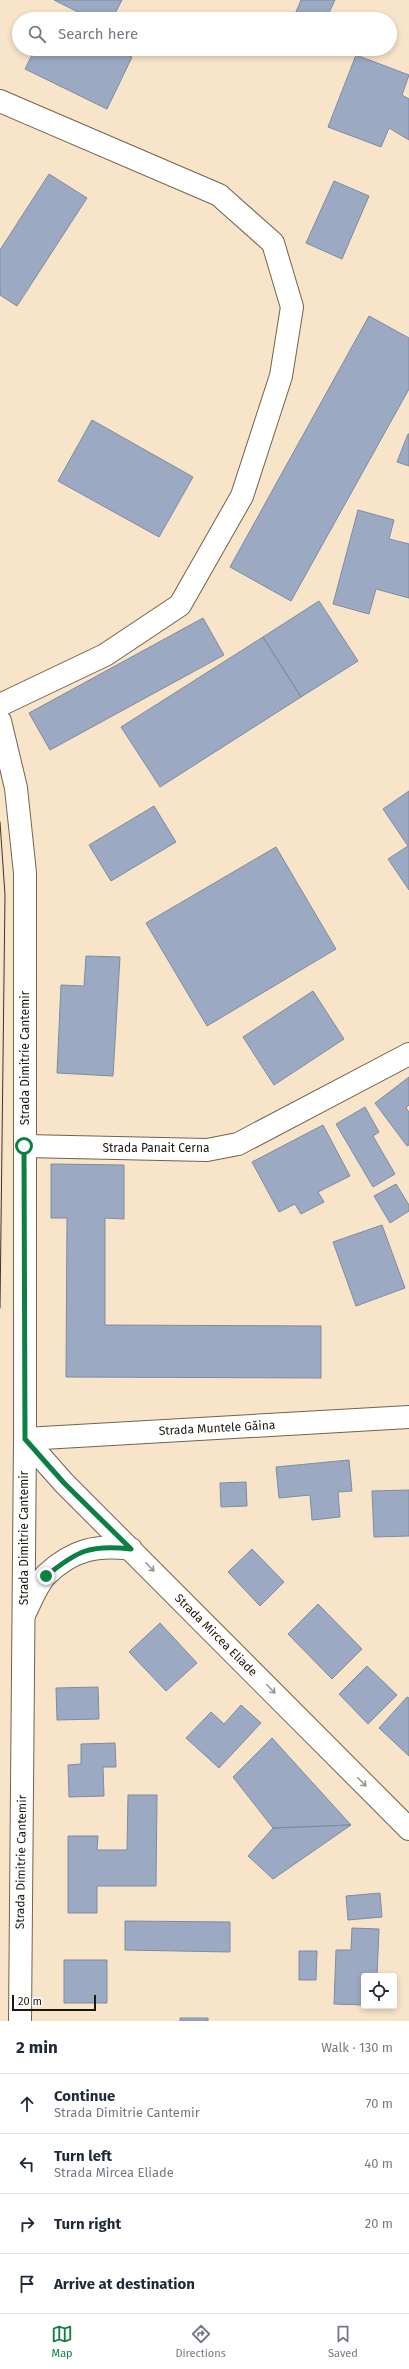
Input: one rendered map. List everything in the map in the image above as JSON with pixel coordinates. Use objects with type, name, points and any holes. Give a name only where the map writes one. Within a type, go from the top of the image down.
[{"type":"street","points":[[0,101],[219,195],[273,244],[292,307],[281,376],[242,496],[180,605],[105,655],[0,705]]},
{"type":"street","name":"Strada Dimitrie Cantemir","points":[[0,721],[16,788],[24,866],[25,1439],[20,2021]]},
{"type":"street","name":"Strada Panait Cerna","points":[[24,1146],[206,1150],[238,1144],[409,1054]]},
{"type":"street","name":"Strada Muntele Găina","points":[[25,1439],[409,1417]]},
{"type":"street","name":"Strada Mircea Eliade","points":[[25,1439],[64,1483],[409,1829]]},
{"type":"street","points":[[24,1615],[46,1576],[68,1558],[87,1549],[112,1546],[131,1549]]},
{"type":"building","points":[[54,0],[122,0],[116,12],[78,12]]},
{"type":"building","points":[[301,0],[335,0],[329,12],[296,12]]},
{"type":"building","points":[[32,56],[132,57],[107,109],[25,69]]},
{"type":"building","points":[[356,56],[409,75],[402,95],[409,99],[409,140],[389,128],[381,147],[328,127]]},
{"type":"building","points":[[49,174],[87,198],[17,306],[0,295],[0,250]]},
{"type":"building","points":[[334,181],[369,196],[342,259],[306,243]]},
{"type":"building","points":[[369,316],[409,338],[409,389],[291,601],[230,567]]},
{"type":"building","points":[[92,420],[193,477],[159,537],[58,481]]},
{"type":"building","points":[[409,434],[409,466],[397,462]]},
{"type":"building","points":[[358,510],[394,520],[389,539],[409,544],[409,598],[376,589],[369,614],[333,604]]},
{"type":"building","points":[[319,601],[358,661],[301,697],[263,637]]},
{"type":"building","points":[[203,618],[224,655],[50,750],[29,713]]},
{"type":"building","points":[[263,637],[301,697],[160,787],[121,727]]},
{"type":"building","points":[[409,791],[409,890],[388,859],[408,846],[383,809]]},
{"type":"building","points":[[154,806],[176,842],[111,881],[89,845]]},
{"type":"building","points":[[276,847],[336,949],[207,1026],[146,923]]},
{"type":"building","points":[[86,956],[120,957],[113,1076],[57,1073],[61,985],[84,986]]},
{"type":"building","points":[[313,991],[344,1039],[274,1085],[243,1037]]},
{"type":"building","points":[[409,1077],[409,1105],[406,1108],[409,1112],[409,1145],[407,1146],[375,1103]]},
{"type":"building","points":[[365,1107],[379,1132],[373,1136],[395,1174],[373,1187],[336,1124]]},
{"type":"building","points":[[323,1125],[350,1176],[318,1192],[324,1202],[301,1214],[295,1204],[279,1212],[252,1162]]},
{"type":"building","points":[[51,1164],[124,1165],[124,1219],[105,1218],[105,1325],[321,1326],[321,1378],[66,1377],[67,1218],[51,1218]]},
{"type":"building","points":[[396,1184],[409,1205],[409,1211],[390,1223],[374,1196]]},
{"type":"building","points":[[382,1225],[405,1288],[356,1306],[333,1242]]},
{"type":"building","points":[[349,1460],[352,1491],[338,1492],[340,1517],[312,1520],[310,1495],[279,1498],[276,1467]]},
{"type":"building","points":[[246,1482],[247,1506],[221,1507],[220,1483]]},
{"type":"building","points":[[409,1490],[409,1536],[374,1537],[372,1491]]},
{"type":"building","points":[[252,1549],[284,1582],[260,1606],[228,1572]]},
{"type":"building","points":[[318,1604],[362,1649],[332,1679],[288,1634]]},
{"type":"building","points":[[160,1623],[197,1663],[166,1691],[129,1652]]},
{"type":"building","points":[[367,1666],[397,1695],[368,1724],[339,1694]]},
{"type":"building","points":[[98,1687],[99,1719],[57,1720],[56,1688]]},
{"type":"building","points":[[407,1697],[409,1698],[409,1756],[379,1728]]},
{"type":"building","points":[[241,1705],[261,1723],[219,1768],[186,1738],[211,1712],[224,1724]]},
{"type":"building","points":[[272,1738],[351,1825],[273,1828],[233,1777]]},
{"type":"building","points":[[115,1743],[116,1767],[103,1767],[104,1796],[69,1797],[68,1765],[81,1764],[81,1744]]},
{"type":"building","points":[[128,1795],[157,1795],[156,1886],[97,1886],[97,1913],[68,1913],[68,1836],[98,1836],[97,1850],[127,1850]]},
{"type":"building","points":[[351,1825],[273,1879],[248,1856],[273,1828]]},
{"type":"building","points":[[380,1893],[382,1917],[348,1920],[346,1896]]},
{"type":"building","points":[[125,1921],[230,1922],[230,1952],[125,1950]]},
{"type":"building","points":[[352,1928],[379,1929],[377,1973],[361,1973],[361,2005],[334,2004],[336,1950],[351,1950]]},
{"type":"building","points":[[299,1951],[317,1951],[316,1980],[299,1980]]},
{"type":"building","points":[[64,1960],[107,1960],[107,2003],[64,2003]]},
{"type":"building","points":[[180,2018],[208,2018],[208,2021],[180,2021]]},
{"type":"tram line","points":[[0,822],[5,895],[0,1308]]},
{"type":"route","points":[[24,1146],[25,1439],[64,1483],[131,1549],[112,1546],[87,1549],[68,1558],[46,1576]]}]
